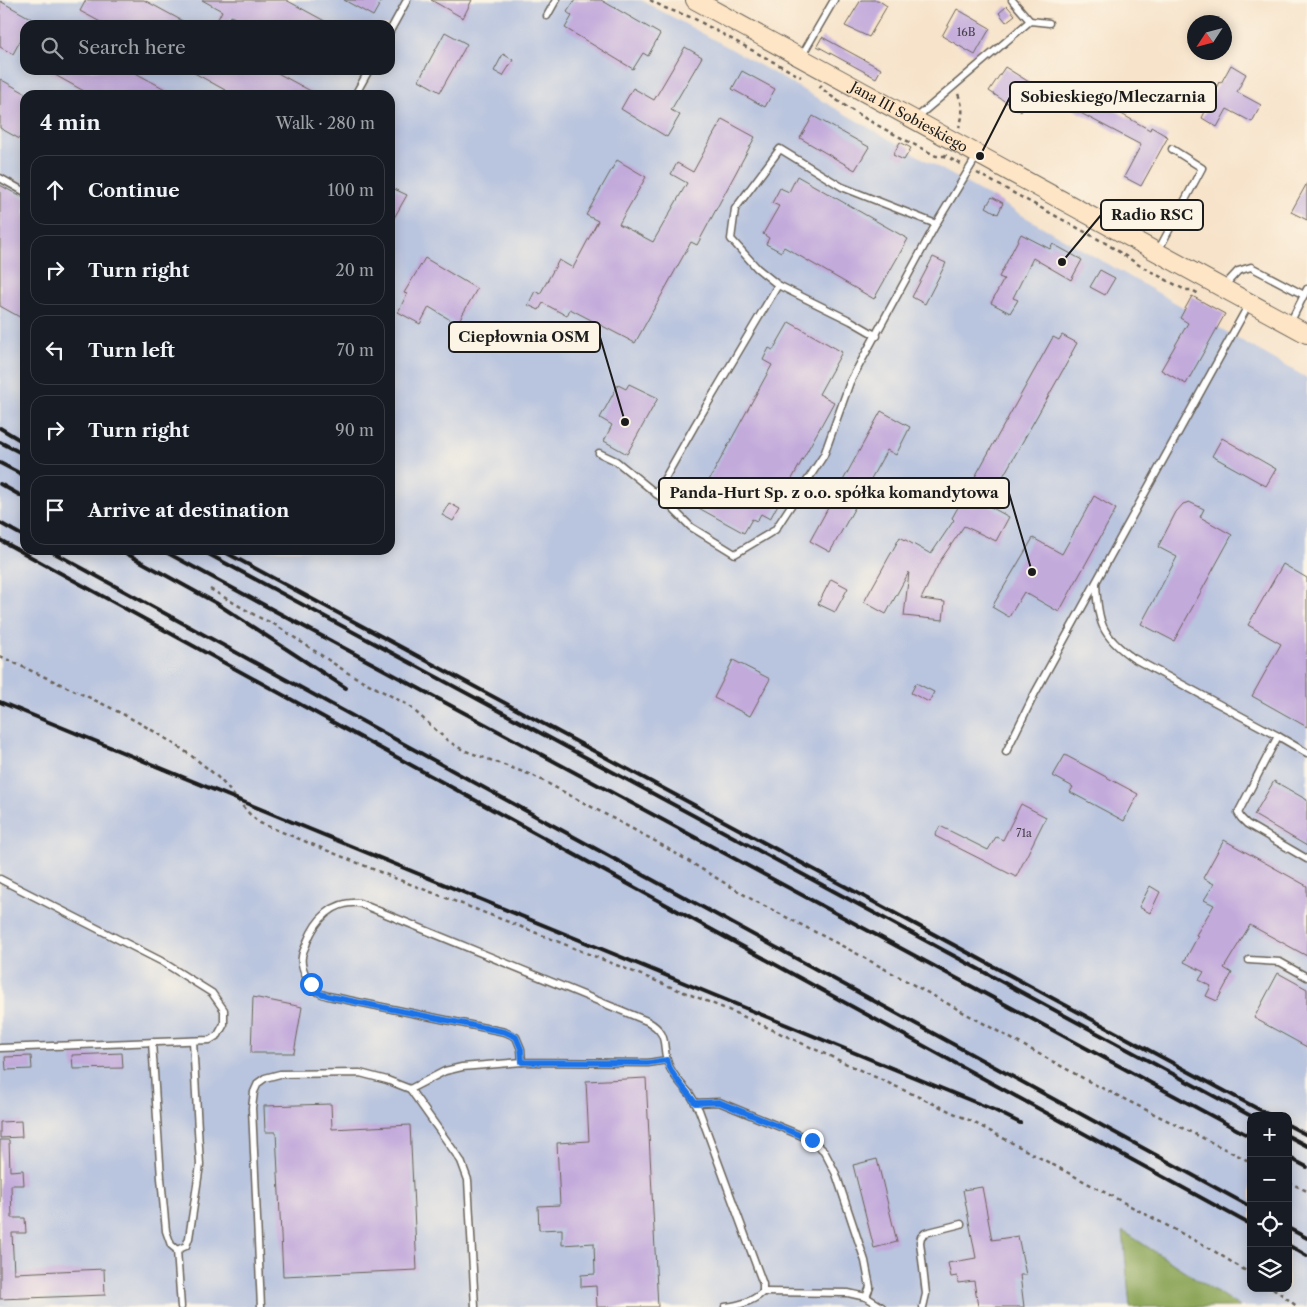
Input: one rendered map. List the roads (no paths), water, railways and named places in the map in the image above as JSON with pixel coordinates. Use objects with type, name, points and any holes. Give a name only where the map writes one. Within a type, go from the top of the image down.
[{"type":"main road","name":"Jana III Sobieskiego","points":[[695,0],[1307,334]]},
{"type":"lane","points":[[395,22],[407,0]]},
{"type":"lane","points":[[547,16],[556,0]]},
{"type":"lane","points":[[801,58],[834,0]]},
{"type":"lane","points":[[1012,0],[1030,21],[1049,23]]},
{"type":"lane","points":[[914,120],[1030,21]]},
{"type":"lane","points":[[359,90],[366,75]]},
{"type":"lane","points":[[877,336],[778,285],[757,268],[731,239],[735,209],[780,149],[842,187],[936,224]]},
{"type":"lane","points":[[1157,252],[1202,168],[1172,149]]},
{"type":"lane","points":[[599,453],[616,461],[656,494],[691,527],[734,554],[775,530],[824,455],[850,382],[877,336],[936,224],[978,155]]},
{"type":"lane","points":[[0,178],[20,189]]},
{"type":"lane","points":[[1223,288],[1238,271],[1251,268],[1305,292],[1289,324]]},
{"type":"lane","points":[[656,494],[695,424],[778,285]]},
{"type":"lane","points":[[1006,752],[1035,693],[1250,303]]},
{"type":"lane","points":[[1096,583],[1097,608],[1103,629],[1116,647],[1307,753]]},
{"type":"lane","points":[[1278,736],[1238,813],[1247,824],[1307,858]]},
{"type":"lane","points":[[0,879],[161,961],[212,993],[224,1010],[224,1024],[218,1035],[210,1040],[0,1048]]},
{"type":"lane","points":[[522,1062],[521,1049],[516,1037],[505,1032],[319,993],[311,984],[303,968],[302,957],[320,918],[332,909],[350,902],[359,903],[647,1021],[657,1027],[664,1037],[667,1060],[675,1077],[690,1095],[699,1110],[763,1284],[763,1292]]},
{"type":"lane","points":[[1249,960],[1280,962],[1307,977]]},
{"type":"lane","points":[[177,1250],[186,1246],[189,1238],[200,1165],[193,1040]]},
{"type":"lane","points":[[152,1042],[160,1178],[166,1231],[171,1245],[177,1250],[181,1307]]},
{"type":"lane","points":[[410,1089],[445,1071],[462,1067],[522,1062],[648,1063],[667,1060]]},
{"type":"lane","points":[[261,1307],[252,1108],[254,1092],[258,1083],[265,1078],[280,1074],[360,1074],[387,1080],[410,1089],[461,1161],[468,1180],[475,1307]]},
{"type":"lane","points":[[695,1103],[719,1102],[812,1140],[824,1151],[836,1174],[865,1261],[870,1287],[866,1297]]},
{"type":"lane","points":[[923,1307],[926,1294],[921,1237],[925,1233],[961,1224]]},
{"type":"lane","points":[[725,1307],[740,1305],[756,1298],[763,1292],[848,1293],[866,1297],[882,1307]]},
{"type":"railway","points":[[0,428],[20,440]]},
{"type":"railway","points":[[0,442],[20,452]]},
{"type":"railway","points":[[0,463],[20,473]]},
{"type":"railway","points":[[0,484],[20,495]]},
{"type":"railway","points":[[0,523],[20,534]]},
{"type":"railway","points":[[0,540],[20,551]]},
{"type":"railway","points":[[27,555],[1247,1223]]},
{"type":"railway","points":[[58,555],[1247,1205]]},
{"type":"railway","points":[[129,555],[216,603],[346,688]]},
{"type":"railway","points":[[171,555],[1247,1135]]},
{"type":"railway","points":[[210,555],[1247,1114]]},
{"type":"railway","points":[[230,555],[1264,1112]]},
{"type":"railway","points":[[0,702],[994,1110],[1020,1123]]},
{"type":"railway","points":[[1292,1127],[1307,1135]]},
{"type":"railway","points":[[1292,1138],[1307,1146]]},
{"type":"railway","points":[[1292,1159],[1307,1167]]},
{"type":"railway","points":[[1292,1230],[1307,1238]]},
{"type":"railway","points":[[1291,1247],[1307,1256]]},
{"type":"place","name":"Sobieskiego/Mleczarnia","points":[[980,156]]},
{"type":"place","name":"Radio RSC","points":[[1062,262]]},
{"type":"place","name":"Ciepłownia OSM","points":[[625,422]]},
{"type":"place","name":"Panda-Hurt Sp. z o.o. spółka komandytowa","points":[[1032,572]]}]
